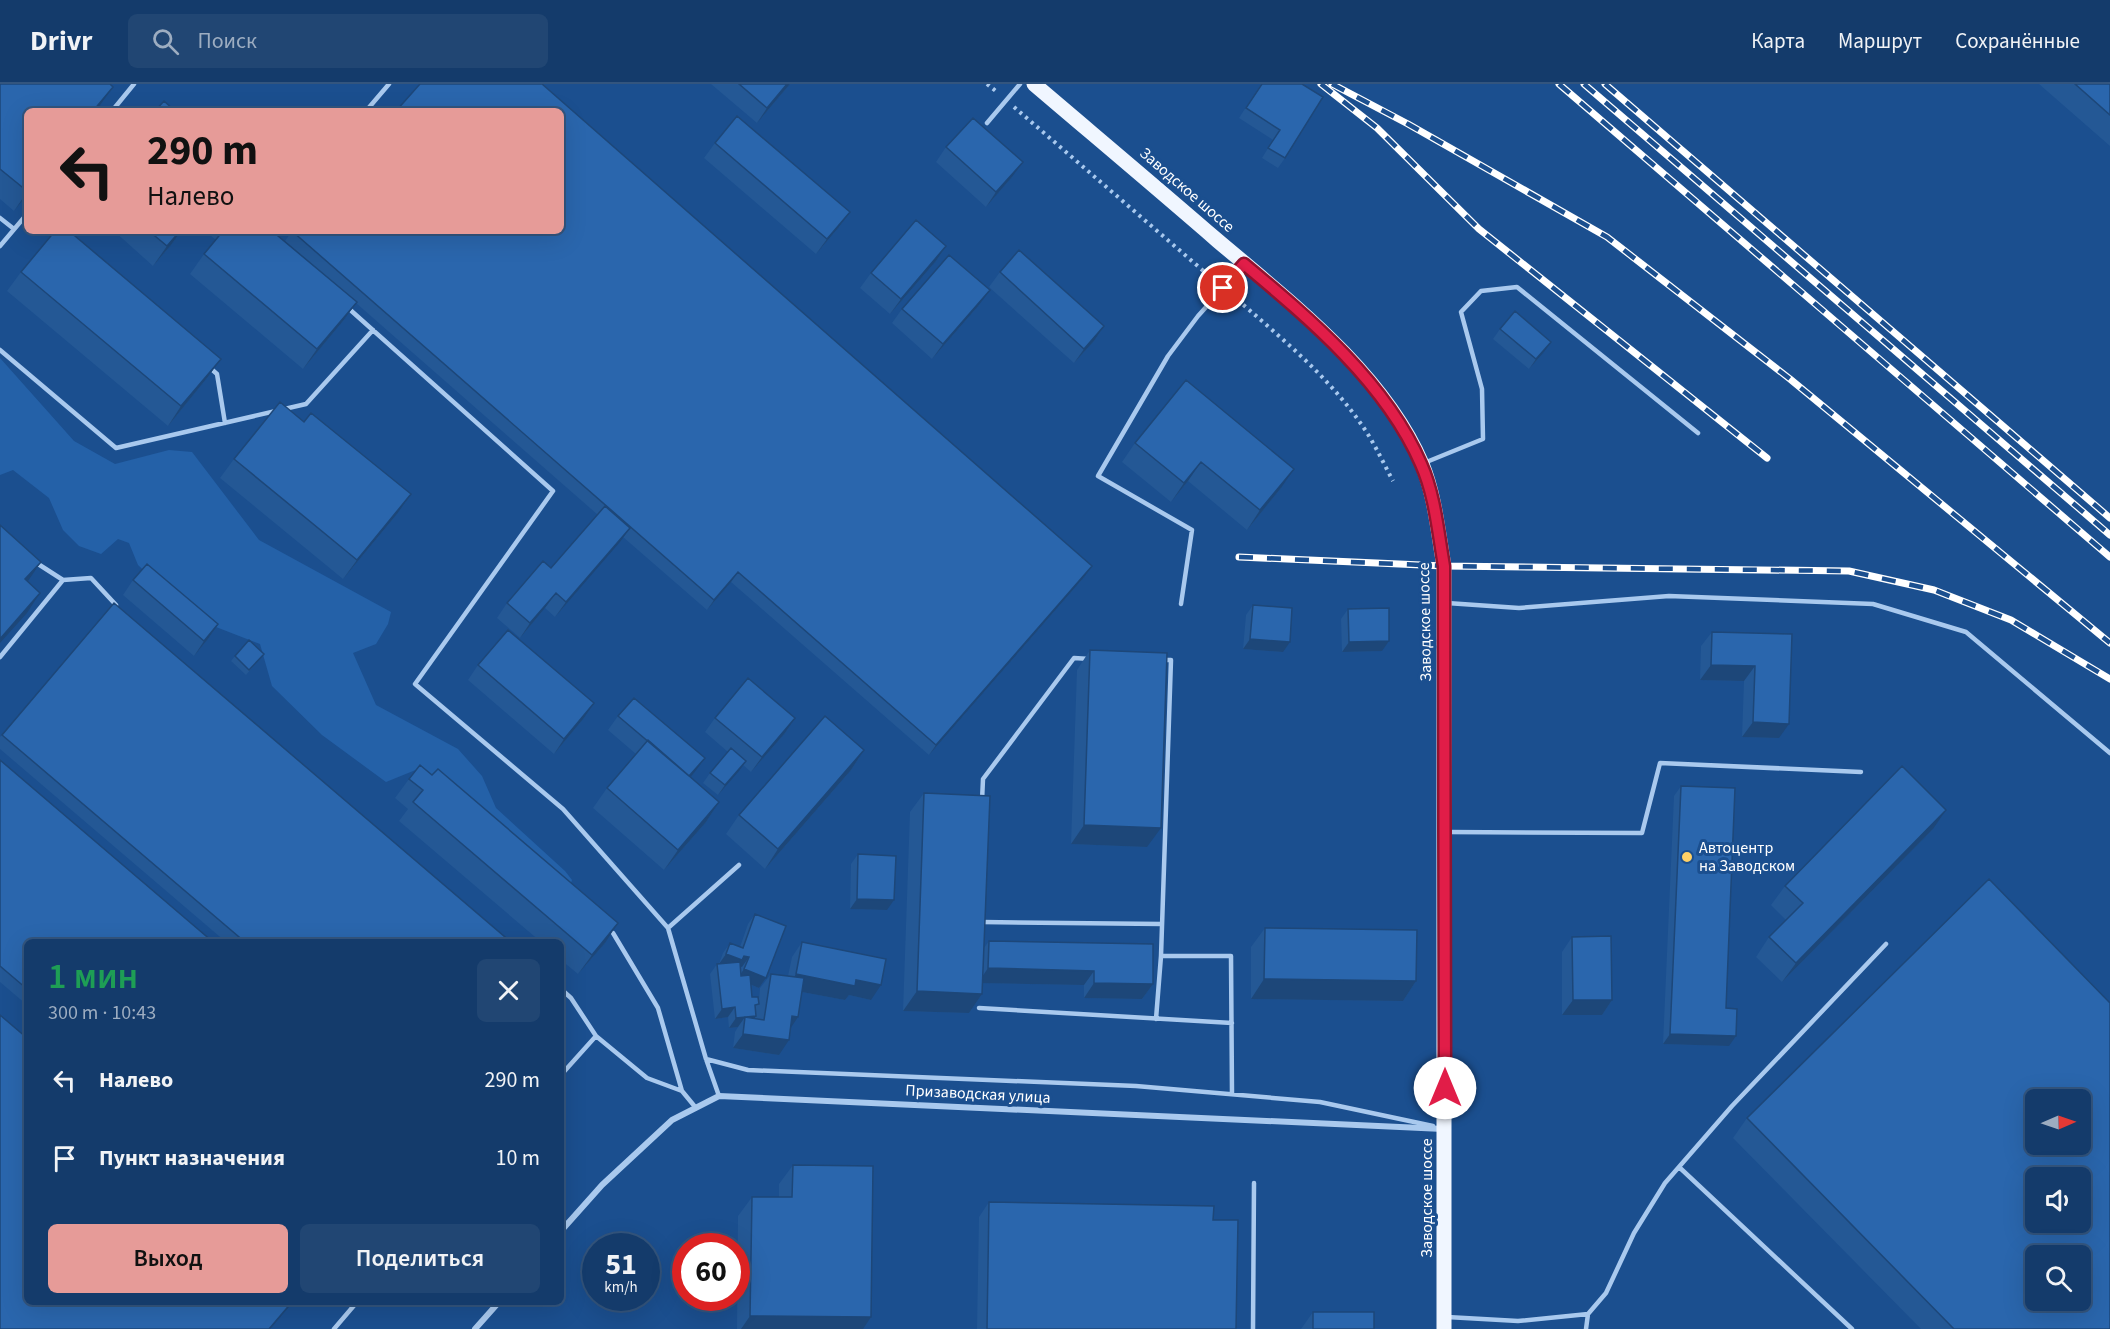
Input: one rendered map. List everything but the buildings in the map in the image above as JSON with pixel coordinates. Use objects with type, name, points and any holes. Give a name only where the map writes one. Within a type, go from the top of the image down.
[{"type":"main road","name":"Заводское шоссе","points":[[1034,84],[1291,302],[1359,369],[1399,422],[1422,464],[1433,502],[1444,566],[1444,1323]]},
{"type":"street","name":"Призаводская улица","points":[[719,1096],[1445,1129]]},
{"type":"street","points":[[564,1228],[602,1185],[672,1120],[719,1096]]},
{"type":"street","points":[[475,1329],[496,1305]]},
{"type":"lane","points":[[115,108],[135,84]]},
{"type":"lane","points":[[369,108],[389,84]]},
{"type":"lane","points":[[987,123],[1020,84]]},
{"type":"lane","points":[[0,246],[24,217]]},
{"type":"lane","points":[[0,218],[14,229]]},
{"type":"lane","points":[[1181,604],[1192,530],[1098,476],[1168,356],[1198,316],[1244,264]]},
{"type":"lane","points":[[1422,464],[1484,439],[1482,389],[1461,312],[1481,291],[1517,287],[1698,434]]},
{"type":"lane","points":[[339,300],[553,491],[415,684],[563,809],[668,928],[719,1096]]},
{"type":"lane","points":[[0,350],[116,448],[306,404],[373,330]]},
{"type":"lane","points":[[208,366],[217,374],[225,423]]},
{"type":"lane","points":[[28,557],[63,580],[91,578],[123,612]]},
{"type":"lane","points":[[0,657],[63,580]]},
{"type":"lane","points":[[1444,602],[1520,608],[1669,596],[1873,604],[1966,632],[2110,753]]},
{"type":"lane","points":[[982,803],[983,779],[1074,658],[1095,659]]},
{"type":"lane","points":[[1156,1020],[1161,956],[1171,660],[1160,660]]},
{"type":"lane","points":[[1444,832],[1642,833],[1660,763],[1861,772]]},
{"type":"lane","points":[[668,928],[739,865]]},
{"type":"lane","points":[[979,921],[1162,924]]},
{"type":"lane","points":[[614,933],[658,1008],[682,1091],[696,1108]]},
{"type":"lane","points":[[1587,1329],[1588,1314],[1606,1293],[1634,1233],[1665,1183],[1732,1106],[1886,944]]},
{"type":"lane","points":[[1161,956],[1231,956],[1232,1094]]},
{"type":"lane","points":[[564,991],[572,998],[596,1036],[646,1078],[682,1091]]},
{"type":"lane","points":[[979,1008],[1232,1023]]},
{"type":"lane","points":[[564,1072],[596,1036]]},
{"type":"lane","points":[[706,1059],[748,1071],[1136,1086],[1320,1102],[1445,1129]]},
{"type":"lane","points":[[1678,1167],[1852,1329]]},
{"type":"lane","points":[[1253,1329],[1254,1183]]},
{"type":"lane","points":[[334,1329],[354,1305]]},
{"type":"lane","points":[[1444,1323],[1518,1321],[1588,1314]]},
{"type":"path","points":[[987,84],[1296,351],[1333,389],[1369,435],[1393,481]]},
{"type":"shaded area","points":[[0,358],[74,441],[115,464],[169,450],[192,452],[259,540],[391,612],[388,624],[376,644],[353,653],[376,705],[458,749],[482,776],[496,808],[572,880],[568,891],[418,769],[386,782],[322,735],[272,686],[260,644],[216,627],[172,597],[138,565],[129,543],[118,539],[101,554],[79,546],[63,530],[49,498],[13,470],[0,475]]},
{"type":"railway","points":[[1321,84],[1377,128],[1479,229],[1767,458]]},
{"type":"railway","points":[[1332,84],[1408,124],[1607,237],[1790,379],[2110,643]]},
{"type":"railway","points":[[1559,84],[2110,557]]},
{"type":"railway","points":[[1584,84],[2110,535]]},
{"type":"railway","points":[[1605,84],[2110,518]]},
{"type":"railway","points":[[1239,557],[1444,566],[1849,571],[1934,590],[2011,620],[2110,679]]},
{"type":"place","name":"Автоцентр на Заводском","points":[[1687,857]]},
{"type":"route","points":[[1223,288],[1244,264],[1291,302],[1359,369],[1399,422],[1422,464],[1433,502],[1444,566],[1445,1088]]}]
